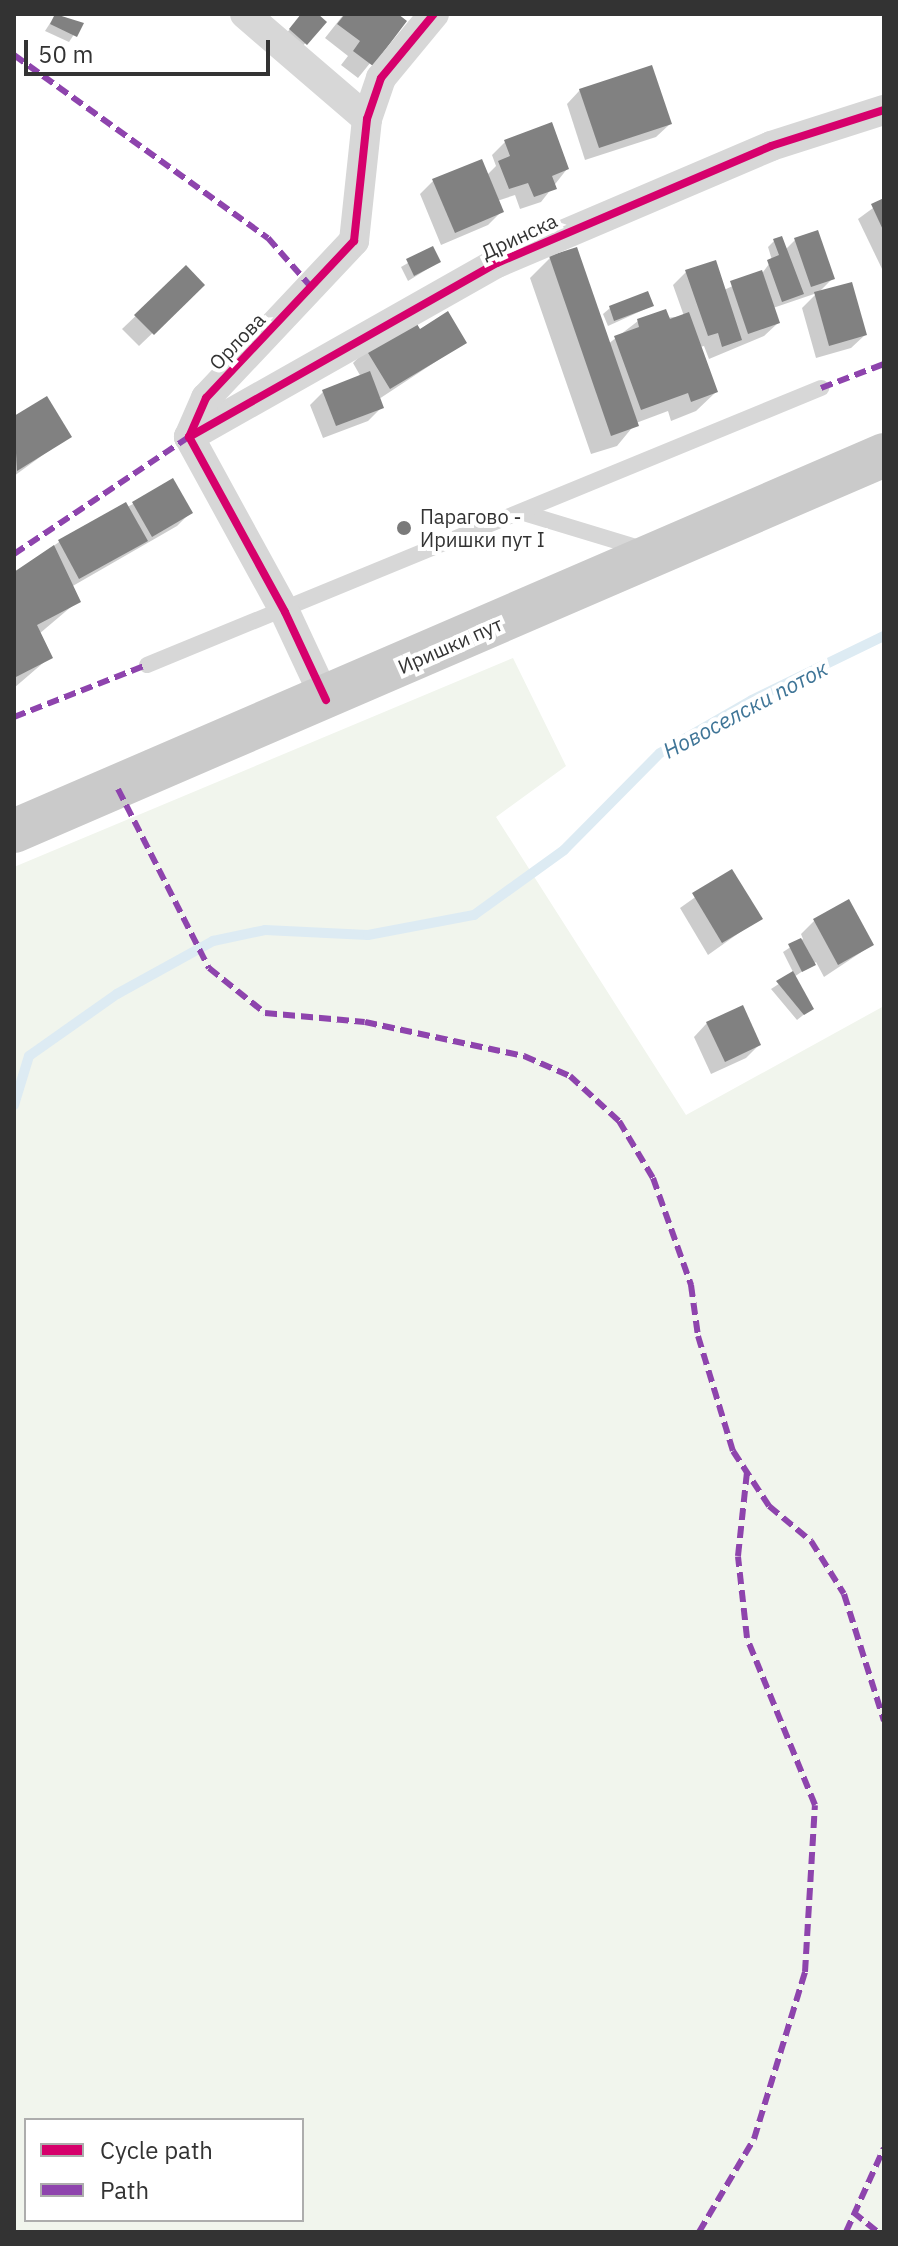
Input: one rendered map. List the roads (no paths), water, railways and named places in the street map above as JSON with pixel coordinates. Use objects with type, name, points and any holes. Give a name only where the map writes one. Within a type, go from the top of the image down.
[{"type":"main road","name":"Иришки пут","points":[[14,831],[326,700],[884,455]]},
{"type":"street","points":[[245,14],[367,119]]},
{"type":"street","name":"Орлова","points":[[189,437],[206,398],[354,241],[367,119],[381,78],[434,14]]},
{"type":"street","name":"Дринска","points":[[189,437],[497,263],[771,146],[884,110]]},
{"type":"street","points":[[189,437],[285,612],[326,700]]},
{"type":"lane","points":[[147,665],[285,612],[821,388]]},
{"type":"lane","points":[[524,513],[659,554]]},
{"type":"waterway","name":"Новоселски поток","points":[[14,1105],[29,1056],[117,994],[213,941],[265,930],[368,935],[474,915],[564,850],[660,753],[752,700],[884,636]]},
{"type":"place","name":"Парагово - Иришки пут I","points":[[404,528]]}]
